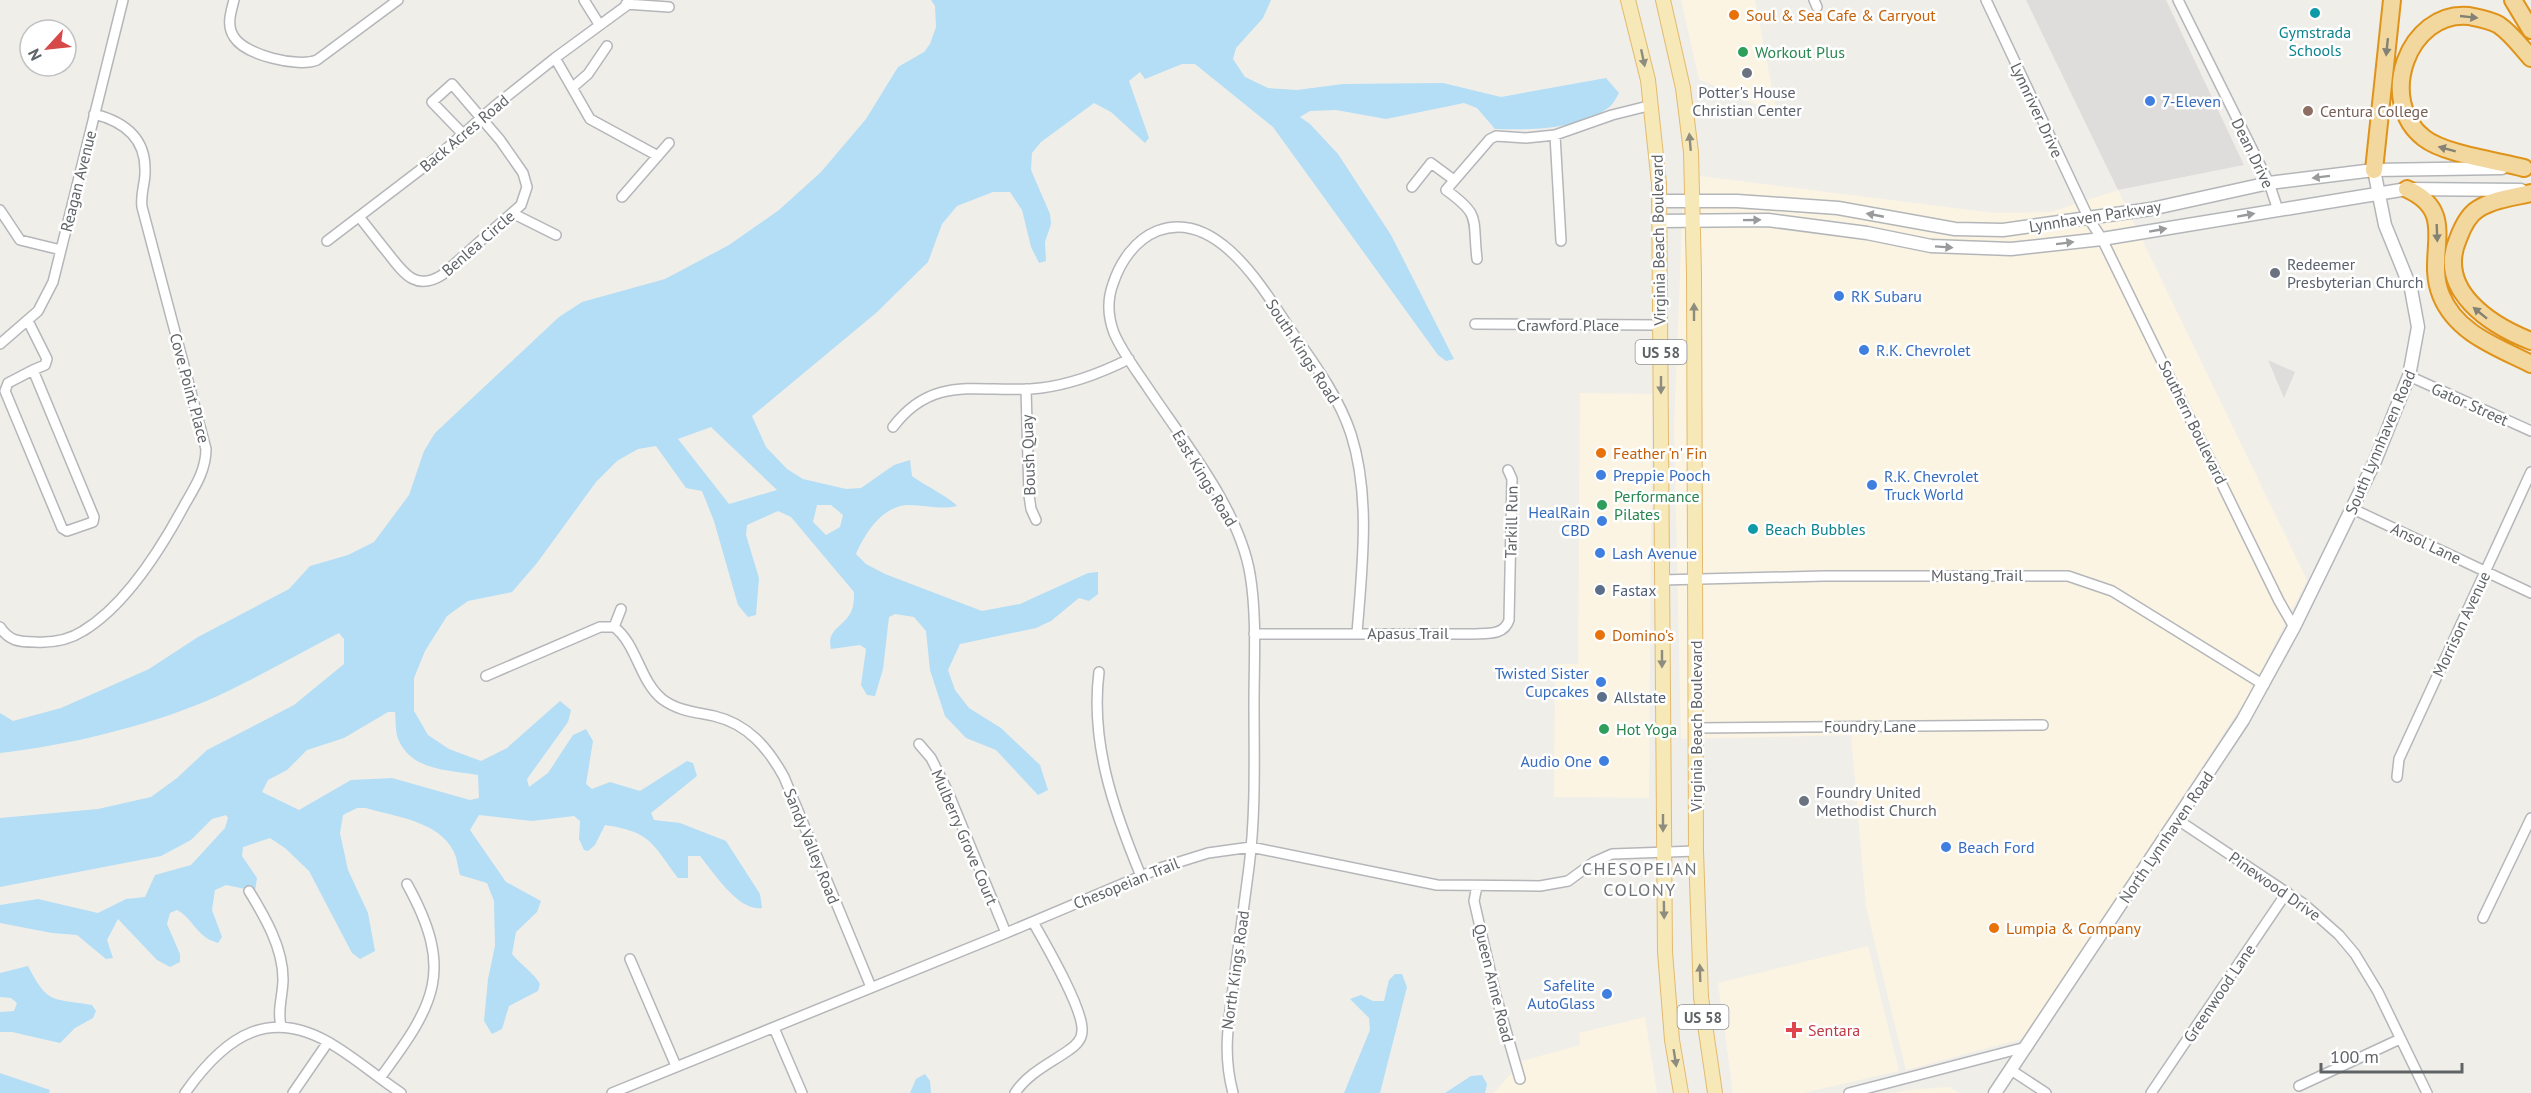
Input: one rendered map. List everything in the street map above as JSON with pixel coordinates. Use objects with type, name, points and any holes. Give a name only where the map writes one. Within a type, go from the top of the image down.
[{"type":"highway","points":[[2374,170],[2392,0]]},
{"type":"highway","points":[[2513,0],[2531,30]]},
{"type":"highway","points":[[2528,168],[2441,148],[2425,139],[2405,114],[2401,79],[2408,54],[2415,43],[2433,24],[2449,16],[2474,17],[2498,24],[2531,58]]},
{"type":"highway","points":[[2407,189],[2423,196],[2433,207],[2438,231],[2435,276],[2441,296],[2449,309],[2468,331],[2531,364]]},
{"type":"highway","points":[[2531,192],[2490,203],[2476,210],[2462,227],[2454,247],[2451,263],[2461,290],[2470,304],[2488,319],[2531,341]]},
{"type":"main road","name":"Virginia Beach Boulevard","points":[[1663,0],[1683,88],[1691,152],[1696,578],[1696,851],[1701,997],[1715,1093]]},
{"type":"main road","name":"Virginia Beach Boulevard","points":[[1631,1],[1652,105],[1659,201],[1663,852],[1666,984],[1681,1093]]},
{"type":"main road","name":"Lynnhaven Parkway","points":[[1659,201],[1761,202],[1838,208],[1912,223],[2003,231],[2151,209],[2269,183],[2374,170],[2528,168]]},
{"type":"main road","name":"South Lynnhaven Road","points":[[2322,571],[2353,509],[2409,376],[2418,337],[2416,308],[2385,225],[2374,170]]},
{"type":"main road","name":"Lynnhaven Parkway","points":[[1659,221],[1768,220],[1832,228],[1931,246],[2012,249],[2102,239],[2377,192],[2407,189],[2531,192]]},
{"type":"main road","name":"North Lynnhaven Road","points":[[1995,1093],[2178,820],[2264,685],[2322,571]]},
{"type":"street","name":"Reagan Avenue","points":[[0,344],[28,321],[46,298],[53,282],[123,0]]},
{"type":"street","points":[[234,0],[230,30],[240,44],[268,56],[303,64],[317,60],[398,0]]},
{"type":"street","points":[[584,0],[599,24]]},
{"type":"street","name":"Lynnriver Drive","points":[[1986,0],[2089,219]]},
{"type":"street","name":"Dean Drive","points":[[2178,0],[2269,183],[2278,210]]},
{"type":"street","name":"Back Acres Road","points":[[327,241],[360,218],[599,24],[630,3],[669,8]]},
{"type":"street","points":[[573,87],[588,74],[607,46]]},
{"type":"street","points":[[555,58],[590,119],[658,156]]},
{"type":"street","name":"Benlea Circle","points":[[360,218],[406,275],[422,281],[435,279],[442,274],[521,205],[525,197],[523,173],[482,117],[452,84],[432,102],[463,134]]},
{"type":"street","points":[[1477,259],[1472,213],[1465,204],[1446,190],[1490,139],[1496,136],[1526,138],[1555,135],[1612,115],[1652,105]]},
{"type":"street","name":"Cove Point Place","points":[[0,627],[9,638],[44,643],[65,639],[93,624],[150,563],[193,490],[204,467],[206,457],[206,449],[142,207],[141,199],[146,169],[144,157],[130,129],[109,118],[94,114]]},
{"type":"street","points":[[1555,135],[1561,241]]},
{"type":"street","points":[[622,197],[669,143]]},
{"type":"street","points":[[1412,188],[1431,163],[1454,180]]},
{"type":"street","points":[[0,210],[20,240],[61,250]]},
{"type":"street","points":[[512,213],[556,235]]},
{"type":"street","name":"Southern Boulevard","points":[[2089,219],[2102,239],[2279,601],[2294,627]]},
{"type":"street","name":"South Kings Road","points":[[1118,270],[1135,246],[1152,233],[1174,227],[1199,231],[1221,244],[1246,266],[1324,378],[1349,430],[1361,477],[1362,562],[1358,633]]},
{"type":"street","name":"East Kings Road","points":[[1118,270],[1109,308],[1115,334],[1234,524],[1247,558],[1251,580],[1254,634],[1251,847]]},
{"type":"street","points":[[28,321],[47,359],[45,365],[33,370],[8,383],[5,390],[49,499],[62,528],[67,531],[93,522],[94,517],[33,370]]},
{"type":"street","name":"Crawford Place","points":[[1475,324],[1660,325]]},
{"type":"street","points":[[893,427],[911,406],[941,392],[995,388],[1026,389],[1068,383],[1089,377],[1129,359]]},
{"type":"street","name":"Gator Street","points":[[2409,376],[2531,431]]},
{"type":"street","name":"Boush Quay","points":[[1026,389],[1029,495],[1031,509],[1036,520]]},
{"type":"street","name":"Tarkill Run","points":[[1508,470],[1512,479],[1510,575]]},
{"type":"street","name":"Morrison Avenue","points":[[2397,777],[2399,759],[2531,472]]},
{"type":"street","name":"Ansol Lane","points":[[2353,509],[2531,592]]},
{"type":"street","name":"Apasus Trail","points":[[1254,634],[1472,634],[1501,631],[1509,623],[1510,575]]},
{"type":"street","name":"Mustang Trail","points":[[1661,580],[2068,576],[2112,591],[2264,685]]},
{"type":"street","points":[[486,676],[600,627],[614,627],[621,609]]},
{"type":"street","name":"Sandy Valley Road","points":[[614,627],[624,635],[641,670],[659,696],[676,708],[730,721],[754,735],[765,748],[784,777],[871,987]]},
{"type":"street","points":[[1099,672],[1096,695],[1097,719],[1106,776],[1125,838],[1141,876]]},
{"type":"street","name":"Foundry Lane","points":[[1697,728],[2043,725]]},
{"type":"street","name":"Mulberry Grove Court","points":[[919,744],[932,758],[948,792],[1006,933]]},
{"type":"street","points":[[2484,918],[2531,818]]},
{"type":"street","name":"Pinewood Drive","points":[[2178,820],[2287,892],[2329,923],[2355,954],[2378,992],[2427,1093]]},
{"type":"street","name":"Chesopeian Trail","points":[[612,1093],[1141,876],[1208,853],[1251,847],[1437,885],[1540,886],[1568,881],[1594,862],[1612,854],[1696,851]]},
{"type":"street","name":"North Kings Road","points":[[1233,1093],[1226,1056],[1251,847]]},
{"type":"street","points":[[380,1078],[416,1027],[432,993],[435,979],[434,949],[426,924],[407,884]]},
{"type":"street","name":"Queen Anne Road","points":[[1477,886],[1474,901],[1496,996],[1520,1079]]},
{"type":"street","points":[[249,891],[271,932],[281,963],[282,988],[278,1007],[281,1026]]},
{"type":"street","name":"Greenwood Lane","points":[[2151,1093],[2287,892]]},
{"type":"street","points":[[1015,1093],[1028,1078],[1071,1049],[1081,1038],[1082,1032],[1080,1017],[1062,974],[1033,922]]},
{"type":"street","points":[[630,959],[676,1066]]},
{"type":"street","points":[[1230,1009],[1241,1010]]},
{"type":"street","points":[[185,1093],[204,1067],[236,1039],[258,1030],[281,1026],[293,1028],[328,1042],[401,1093]]},
{"type":"street","points":[[774,1028],[802,1093]]},
{"type":"street","points":[[2299,1086],[2400,1039]]},
{"type":"street","points":[[293,1093],[328,1042]]},
{"type":"street","points":[[1850,1093],[2026,1047]]},
{"type":"street","points":[[2011,1070],[2046,1093]]},
{"type":"shaded area","points":[[1681,0],[1755,0],[1777,114],[1699,79]]},
{"type":"shaded area","points":[[2026,0],[2166,0],[2244,165],[2118,190]]},
{"type":"shaded area","points":[[1684,174],[1994,213],[2051,212],[2118,190],[2307,580],[2250,693],[2025,1038],[1906,1070],[1866,907],[1851,735],[1681,739],[1674,428]]},
{"type":"shaded area","points":[[2268,360],[2295,372],[2284,398]]},
{"type":"shaded area","points":[[1580,393],[1652,394],[1649,798],[1554,797],[1555,664],[1578,664]]},
{"type":"shaded area","points":[[1868,946],[1899,1071],[1803,1093],[1733,1093],[1718,983]]},
{"type":"shaded area","points":[[1645,1017],[1657,1093],[1494,1093],[1522,1061],[1580,1045],[1579,1033]]},
{"type":"shaded area","points":[[1949,1087],[1959,1093],[1894,1093],[1908,1090]]},
{"type":"water","points":[[931,0],[1271,0],[1263,18],[1236,48],[1233,59],[1245,77],[1268,88],[1297,90],[1343,84],[1443,83],[1501,97],[1606,78],[1619,93],[1610,107],[1596,115],[1568,125],[1538,129],[1495,129],[1477,108],[1464,103],[1386,119],[1336,110],[1310,111],[1300,117],[1310,124],[1338,154],[1391,235],[1454,359],[1446,361],[1438,355],[1273,127],[1195,64],[1182,64],[1145,79],[1140,72],[1129,81],[1149,138],[1145,143],[1111,112],[1094,103],[1041,142],[1032,153],[1031,170],[1050,214],[1051,224],[1045,242],[1046,261],[1039,263],[1031,247],[1022,210],[1010,192],[993,192],[957,206],[942,224],[928,262],[876,313],[752,416],[766,447],[787,469],[803,479],[846,489],[861,488],[894,465],[910,460],[912,476],[957,506],[945,508],[900,506],[883,515],[864,537],[856,554],[866,564],[885,574],[982,611],[1020,604],[1088,573],[1098,572],[1098,594],[1089,601],[1079,598],[1051,621],[1036,628],[960,644],[948,670],[955,690],[969,708],[1001,728],[1040,765],[1048,790],[1038,795],[996,750],[966,738],[945,716],[930,670],[926,631],[914,617],[895,614],[889,617],[883,669],[875,696],[867,695],[861,685],[866,649],[860,645],[831,649],[830,642],[833,632],[851,612],[854,592],[791,517],[778,511],[747,525],[746,535],[759,578],[756,615],[748,617],[738,605],[714,521],[702,491],[686,488],[656,446],[638,449],[617,461],[596,482],[537,563],[512,592],[468,601],[447,616],[425,651],[414,678],[414,711],[428,735],[449,749],[481,761],[507,748],[560,701],[571,710],[568,722],[527,779],[529,787],[548,773],[573,735],[586,729],[593,741],[586,784],[592,789],[610,782],[640,791],[687,761],[693,763],[697,776],[651,813],[654,820],[680,823],[726,841],[760,894],[762,908],[753,908],[736,898],[700,856],[688,856],[688,878],[678,878],[656,848],[632,831],[605,825],[595,845],[588,851],[584,850],[579,839],[580,821],[574,816],[532,821],[479,815],[470,830],[506,882],[541,901],[537,912],[516,932],[512,954],[540,984],[538,991],[509,1006],[502,1029],[492,1034],[484,1021],[488,979],[495,946],[494,901],[487,883],[460,875],[454,852],[438,833],[416,822],[366,808],[357,808],[343,815],[340,833],[348,870],[368,913],[375,951],[360,959],[352,953],[309,871],[285,848],[270,838],[243,847],[242,856],[257,878],[255,891],[226,885],[215,890],[212,910],[222,937],[218,943],[199,932],[177,910],[170,913],[167,924],[180,954],[180,962],[170,967],[157,960],[118,919],[107,940],[113,958],[106,959],[77,935],[52,933],[0,923],[0,905],[38,899],[98,913],[126,899],[145,897],[155,875],[191,865],[225,828],[228,818],[226,815],[212,819],[191,840],[161,856],[0,887],[0,818],[98,809],[151,797],[177,778],[207,750],[294,705],[344,664],[344,639],[339,633],[238,686],[181,711],[156,720],[77,740],[0,753],[0,713],[13,721],[61,708],[149,669],[198,637],[289,589],[310,566],[348,555],[374,542],[409,495],[424,451],[435,433],[559,317],[582,302],[665,279],[729,245],[779,210],[821,172],[866,119],[898,67],[924,52],[930,44],[936,27],[935,6]],"holes":[[[711,427],[777,490],[729,504],[678,439]],[[817,505],[831,505],[843,515],[840,527],[826,535],[813,522]],[[388,712],[395,712],[396,731],[405,751],[423,764],[478,775],[479,798],[470,800],[392,778],[351,780],[299,810],[262,792],[268,780],[287,770],[307,750],[344,738]]]},
{"type":"water","points":[[28,966],[41,988],[52,998],[92,1005],[96,1011],[93,1018],[75,1028],[60,1043],[12,1032],[0,1032],[0,1012],[14,1011],[17,1003],[11,998],[0,997],[0,973]]},
{"type":"water","points":[[1395,974],[1402,974],[1407,987],[1380,1093],[1344,1093],[1370,1030],[1369,1018],[1350,999],[1361,995],[1373,1001],[1384,1001],[1389,980]]},
{"type":"water","points":[[0,1073],[50,1090],[49,1093],[0,1093]]},
{"type":"water","points":[[925,1074],[930,1081],[931,1093],[910,1093],[916,1079]]},
{"type":"water","points":[[1482,1075],[1487,1084],[1485,1093],[1445,1093],[1471,1076]]},
{"type":"place","name":"Gymstrada Schools","points":[[2315,13]]},
{"type":"place","name":"Soul & Sea Cafe & Carryout","points":[[1734,15]]},
{"type":"place","name":"Workout Plus","points":[[1743,52]]},
{"type":"place","name":"Potter's House Christian Center","points":[[1747,73]]},
{"type":"place","name":"7-Eleven","points":[[2150,101]]},
{"type":"place","name":"Centura College","points":[[2308,111]]},
{"type":"place","name":"Redeemer Presbyterian Church","points":[[2275,273]]},
{"type":"place","name":"RK Subaru","points":[[1839,296]]},
{"type":"place","name":"R.K. Chevrolet","points":[[1864,350]]},
{"type":"place","name":"Feather 'n' Fin","points":[[1601,453]]},
{"type":"place","name":"Preppie Pooch","points":[[1601,475]]},
{"type":"place","name":"R.K. Chevrolet Truck World","points":[[1872,485]]},
{"type":"place","name":"Performance Pilates","points":[[1602,505]]},
{"type":"place","name":"HealRain CBD","points":[[1602,521]]},
{"type":"place","name":"Beach Bubbles","points":[[1753,529]]},
{"type":"place","name":"Lash Avenue","points":[[1600,553]]},
{"type":"place","name":"Fastax","points":[[1600,590]]},
{"type":"place","name":"Domino's","points":[[1600,635]]},
{"type":"place","name":"Twisted Sister Cupcakes","points":[[1601,682]]},
{"type":"place","name":"Allstate","points":[[1602,697]]},
{"type":"place","name":"Hot Yoga","points":[[1604,729]]},
{"type":"place","name":"Audio One","points":[[1604,761]]},
{"type":"place","name":"Foundry United Methodist Church","points":[[1804,801]]},
{"type":"place","name":"Beach Ford","points":[[1946,847]]},
{"type":"place","name":"Lumpia & Company","points":[[1994,928]]},
{"type":"place","name":"Safelite AutoGlass","points":[[1607,994]]},
{"type":"place","name":"Sentara","points":[[1794,1030]]},
{"type":"district","name":"CHESOPEIAN COLONY","points":[[1640,878]]}]
